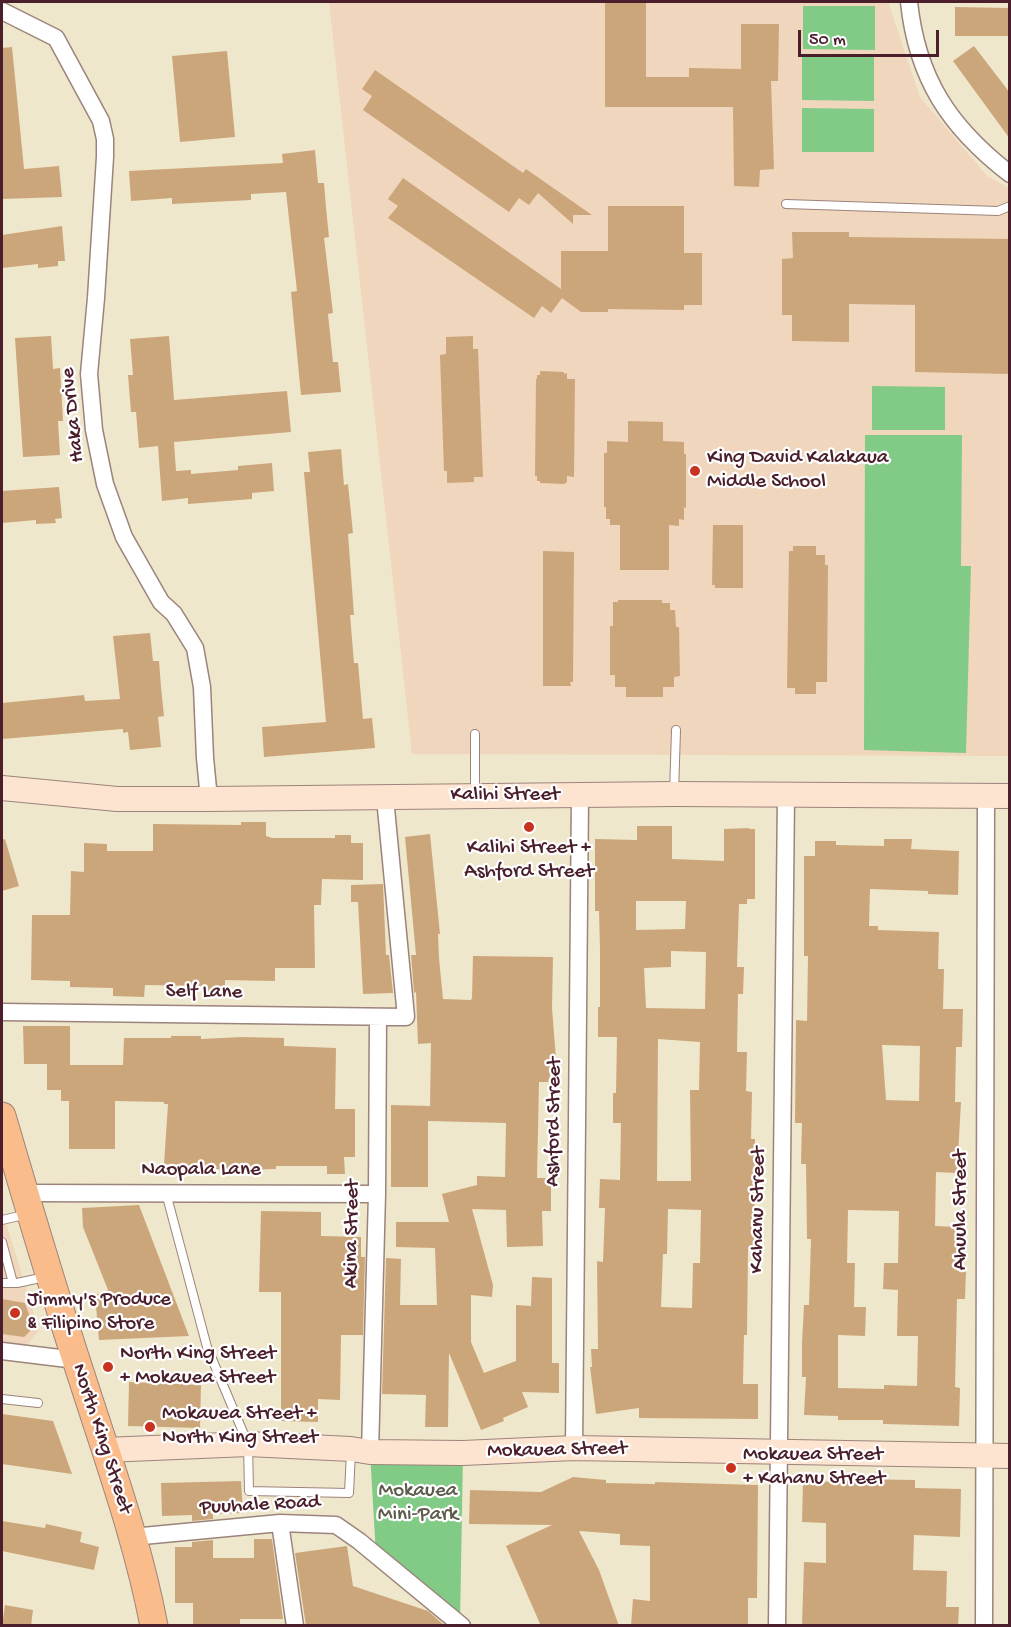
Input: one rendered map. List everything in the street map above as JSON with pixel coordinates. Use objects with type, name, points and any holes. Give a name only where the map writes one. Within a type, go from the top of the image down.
[{"type":"main road","name":"Kalihi Street","points":[[2,788],[117,799],[209,800],[674,794],[1010,796]]},
{"type":"main road","name":"North King Street","points":[[2,1116],[49,1276],[132,1537],[147,1588],[154,1626]]},
{"type":"main road","name":"Mokauea Street","points":[[105,1450],[248,1444],[463,1453],[574,1448],[1010,1456]]},
{"type":"street","points":[[909,2],[914,39],[920,62],[930,84],[965,134],[989,159],[1010,174]]},
{"type":"street","name":"Haka Drive","points":[[2,11],[56,38],[101,121],[105,139],[105,157],[89,374],[94,430],[105,484],[124,537],[161,602],[174,614],[195,648],[202,687],[209,800]]},
{"type":"street","name":"Ahuula Street","points":[[984,1626],[986,795]]},
{"type":"street","name":"Ashford Street","points":[[574,1448],[580,796]]},
{"type":"street","name":"Kahanu Street","points":[[777,1626],[786,796]]},
{"type":"street","name":"Self Lane","points":[[2,1012],[406,1017],[385,798]]},
{"type":"street","name":"Akina Street","points":[[361,1450],[377,1194],[378,1017]]},
{"type":"street","name":"Naopala Lane","points":[[27,1203],[166,1193],[377,1194]]},
{"type":"street","points":[[2,1351],[76,1360]]},
{"type":"street","points":[[280,1523],[295,1626]]},
{"type":"street","name":"Puuhale Road","points":[[132,1537],[280,1523],[336,1525],[359,1541],[462,1626]]},
{"type":"lane","points":[[786,204],[998,211],[1010,206]]},
{"type":"lane","points":[[674,794],[676,730]]},
{"type":"lane","points":[[475,734],[475,796]]},
{"type":"lane","points":[[166,1193],[207,1347],[248,1444],[249,1491],[349,1493],[361,1450]]},
{"type":"lane","points":[[2,1220],[27,1203]]},
{"type":"lane","points":[[2,1242],[13,1283]]},
{"type":"lane","points":[[2,1283],[49,1276]]},
{"type":"lane","points":[[2,1399],[38,1403]]},
{"type":"shaded area","name":"King David Kalakaua Middle School","points":[[329,2],[888,2],[920,97],[987,176],[1009,188],[1009,756],[412,754]]},
{"type":"shaded area","points":[[2,1210],[39,1330],[29,1343],[24,1345],[2,1343]]},
{"type":"green space","points":[[803,6],[875,6],[875,50],[803,49]]},
{"type":"green space","points":[[802,57],[874,57],[874,101],[802,100]]},
{"type":"green space","points":[[802,108],[874,109],[874,152],[802,152]]},
{"type":"green space","points":[[872,386],[945,387],[945,430],[872,430]]},
{"type":"green space","points":[[865,435],[962,435],[961,566],[971,566],[966,753],[864,750]]},
{"type":"green space","name":"Mokauea Mini-Park","points":[[370,1452],[463,1453],[460,1624],[376,1555]]},
{"type":"building","points":[[605,2],[646,2],[646,77],[689,77],[689,68],[741,69],[741,24],[779,24],[778,81],[771,81],[774,169],[760,170],[759,187],[734,186],[733,107],[605,107]]},
{"type":"building","points":[[955,7],[1010,8],[1010,36],[955,36]]},
{"type":"building","points":[[974,46],[1010,93],[1010,139],[953,61]]},
{"type":"building","points":[[12,47],[24,169],[59,166],[62,197],[2,199],[2,48]]},
{"type":"building","points":[[227,51],[235,137],[180,142],[172,56]]},
{"type":"building","points":[[375,70],[523,173],[526,169],[592,215],[573,215],[573,224],[538,193],[529,205],[519,198],[509,212],[363,110],[372,96],[362,89]]},
{"type":"building","points":[[315,150],[318,183],[324,183],[329,237],[324,238],[333,313],[328,314],[333,362],[338,362],[341,392],[301,395],[291,292],[297,291],[286,192],[251,194],[251,200],[172,204],[172,198],[131,201],[129,171],[283,163],[282,154]]},
{"type":"building","points":[[403,178],[561,289],[561,251],[608,251],[608,206],[684,206],[684,253],[702,253],[702,305],[684,305],[684,310],[608,309],[608,312],[581,312],[562,298],[551,313],[542,306],[534,318],[388,218],[398,206],[388,199]]},
{"type":"building","points":[[62,226],[65,261],[58,261],[58,266],[38,268],[38,264],[2,268],[2,235]]},
{"type":"building","points":[[792,232],[849,232],[849,237],[1010,239],[1010,374],[915,372],[915,305],[849,304],[849,342],[792,341],[792,315],[782,315],[782,259],[793,258]]},
{"type":"building","points":[[51,336],[53,369],[60,368],[63,421],[58,421],[60,455],[23,457],[15,338]]},
{"type":"building","points":[[169,336],[174,400],[287,391],[291,432],[174,442],[176,471],[191,470],[191,474],[238,470],[238,466],[272,463],[274,491],[252,493],[252,499],[188,504],[188,498],[162,501],[158,446],[139,448],[136,412],[131,412],[128,375],[133,375],[130,339]]},
{"type":"building","points":[[473,336],[473,349],[478,349],[483,477],[474,477],[474,482],[447,483],[447,471],[444,471],[440,355],[446,354],[446,337]]},
{"type":"building","points":[[540,371],[564,372],[564,374],[567,373],[567,379],[575,379],[574,477],[567,476],[567,482],[564,484],[540,483],[535,476],[536,379]]},
{"type":"building","points":[[628,421],[663,422],[663,441],[684,442],[686,508],[684,507],[684,520],[679,519],[679,526],[669,525],[669,570],[620,570],[620,525],[610,525],[610,519],[606,519],[606,507],[604,507],[604,453],[607,453],[607,441],[628,442]]},
{"type":"building","points":[[341,449],[344,485],[348,484],[353,533],[348,534],[354,615],[350,615],[354,663],[358,663],[363,719],[372,718],[375,748],[264,757],[262,727],[326,722],[304,472],[310,472],[308,452]]},
{"type":"building","points":[[59,487],[62,518],[55,519],[56,523],[36,524],[36,520],[2,523],[2,491]]},
{"type":"building","points":[[713,525],[743,525],[743,588],[715,588],[715,585],[712,585]]},
{"type":"building","points":[[793,546],[816,546],[816,555],[825,555],[825,565],[828,565],[827,682],[816,682],[816,694],[795,694],[795,688],[787,688],[789,551],[793,551]]},
{"type":"building","points":[[543,551],[574,552],[573,682],[570,682],[571,686],[543,686]]},
{"type":"building","points":[[618,600],[662,600],[662,603],[670,603],[670,610],[675,610],[676,627],[679,627],[680,676],[674,677],[674,687],[663,687],[663,697],[626,697],[626,687],[615,687],[615,675],[610,675],[610,626],[613,626],[613,602],[618,602]]},
{"type":"building","points":[[150,633],[153,661],[159,661],[164,716],[158,717],[161,747],[130,750],[128,732],[123,733],[123,729],[2,739],[2,703],[84,695],[85,701],[120,699],[113,636]]},
{"type":"building","points":[[241,822],[266,822],[266,836],[272,838],[335,838],[335,835],[351,835],[351,843],[363,843],[363,880],[322,879],[321,905],[314,905],[315,968],[275,968],[275,981],[225,980],[225,990],[204,992],[203,986],[145,985],[144,997],[113,996],[113,988],[70,987],[70,981],[31,980],[32,915],[70,915],[71,871],[84,872],[84,843],[107,844],[107,851],[153,851],[153,824],[241,825]]},
{"type":"building","points":[[637,826],[672,826],[672,859],[724,861],[724,829],[755,829],[755,899],[747,899],[747,904],[739,904],[737,967],[744,967],[743,994],[738,994],[737,1052],[747,1052],[746,1091],[752,1092],[751,1139],[755,1139],[754,1250],[748,1250],[747,1335],[744,1335],[743,1384],[758,1384],[758,1419],[639,1418],[639,1408],[596,1414],[590,1367],[592,1367],[591,1349],[598,1349],[597,1261],[603,1262],[605,1208],[599,1208],[600,1179],[620,1180],[621,1123],[613,1123],[617,1037],[598,1037],[600,949],[599,911],[595,911],[595,839],[637,840]],"holes":[[[636,901],[686,901],[685,929],[636,930]],[[671,951],[706,952],[705,1009],[646,1008],[644,968],[671,967]],[[658,1039],[700,1042],[699,1090],[690,1090],[691,1181],[657,1181]],[[668,1209],[701,1210],[700,1263],[693,1263],[692,1308],[661,1307],[663,1254],[667,1254]]]},
{"type":"building","points":[[430,834],[440,934],[438,934],[439,958],[443,999],[471,1000],[473,956],[553,957],[552,1008],[556,1059],[550,1059],[550,1082],[539,1082],[537,1178],[551,1178],[551,1211],[542,1211],[543,1246],[507,1247],[506,1210],[472,1209],[493,1285],[492,1297],[471,1295],[471,1342],[484,1373],[516,1361],[516,1305],[531,1306],[532,1277],[552,1278],[552,1363],[559,1363],[559,1393],[522,1392],[528,1407],[503,1418],[504,1421],[481,1430],[449,1353],[448,1427],[425,1427],[426,1395],[382,1394],[386,1258],[401,1259],[400,1305],[437,1305],[435,1248],[396,1247],[396,1222],[449,1222],[442,1194],[477,1185],[477,1176],[505,1177],[506,1123],[428,1121],[428,1187],[391,1187],[391,1105],[430,1106],[431,1043],[418,1044],[416,992],[414,993],[411,955],[416,955],[405,837]]},
{"type":"building","points":[[5,839],[19,886],[2,891],[2,840]]},
{"type":"building","points":[[884,839],[912,839],[911,849],[959,851],[958,895],[928,894],[928,891],[870,889],[869,926],[878,926],[878,930],[939,932],[938,969],[944,969],[943,1009],[963,1009],[962,1047],[956,1047],[955,1102],[961,1102],[957,1173],[936,1172],[935,1226],[958,1227],[957,1271],[966,1271],[965,1299],[957,1299],[955,1387],[960,1388],[959,1426],[883,1424],[883,1420],[838,1420],[838,1416],[804,1415],[806,1377],[802,1377],[802,1343],[804,1305],[809,1305],[811,1239],[807,1239],[806,1164],[801,1164],[802,1123],[795,1123],[796,1020],[807,1021],[808,956],[804,956],[804,856],[815,856],[815,841],[836,841],[836,845],[884,846]],"holes":[[[882,1045],[920,1046],[919,1101],[886,1100]],[[848,1210],[899,1211],[898,1263],[884,1263],[883,1289],[898,1290],[897,1336],[918,1336],[917,1386],[884,1385],[884,1389],[838,1388],[838,1335],[865,1336],[866,1307],[854,1307],[855,1263],[847,1263]]]},
{"type":"building","points":[[383,884],[386,955],[389,955],[393,993],[363,994],[358,902],[351,902],[351,885]]},
{"type":"building","points":[[23,1026],[70,1026],[70,1065],[123,1065],[124,1038],[201,1036],[201,1039],[284,1038],[284,1046],[336,1048],[335,1109],[355,1109],[355,1157],[344,1157],[345,1174],[327,1174],[327,1166],[276,1166],[276,1169],[241,1170],[164,1164],[168,1104],[164,1102],[115,1101],[115,1149],[69,1149],[69,1101],[61,1101],[61,1090],[47,1090],[47,1064],[24,1064]]},
{"type":"building","points":[[139,1205],[189,1336],[99,1340],[95,1295],[108,1290],[83,1227],[82,1208]]},
{"type":"building","points":[[261,1211],[321,1212],[321,1236],[361,1237],[361,1257],[365,1257],[363,1335],[341,1335],[340,1400],[318,1399],[318,1422],[281,1421],[281,1292],[259,1292]]},
{"type":"building","name":"Jimmy's Produce & Filipino Store","points":[[2,1299],[25,1303],[32,1323],[31,1330],[24,1337],[2,1334]]},
{"type":"building","points":[[129,1382],[201,1385],[200,1428],[128,1426]]},
{"type":"building","points":[[2,1414],[53,1421],[72,1474],[2,1464]]},
{"type":"building","points":[[573,1477],[606,1480],[606,1483],[758,1485],[757,1598],[748,1598],[748,1626],[631,1626],[633,1599],[650,1601],[650,1546],[620,1545],[620,1534],[579,1531],[599,1570],[619,1626],[541,1626],[506,1546],[552,1525],[469,1524],[470,1490],[541,1492]]},
{"type":"building","points":[[847,1479],[915,1480],[915,1488],[961,1489],[960,1537],[914,1535],[913,1570],[947,1571],[946,1607],[959,1607],[958,1626],[802,1626],[804,1562],[826,1563],[826,1523],[802,1522],[803,1481],[847,1482]]},
{"type":"building","points":[[241,1481],[243,1513],[213,1514],[213,1519],[192,1521],[192,1515],[162,1516],[161,1483]]},
{"type":"building","points":[[2,1521],[45,1528],[46,1524],[82,1532],[80,1542],[99,1547],[94,1570],[2,1551]]},
{"type":"building","points":[[254,1539],[272,1539],[283,1619],[240,1619],[240,1626],[193,1626],[193,1603],[175,1603],[175,1547],[192,1547],[192,1542],[213,1540],[213,1558],[254,1558]]},
{"type":"building","points":[[347,1546],[353,1586],[428,1611],[445,1626],[306,1626],[295,1553]]},
{"type":"building","points":[[5,1605],[33,1610],[31,1626],[2,1626]]},
{"type":"place","name":"King David Kalakaua Middle School","points":[[695,471]]},
{"type":"place","name":"Kalihi Street + Ashford Street","points":[[529,827]]},
{"type":"place","name":"Jimmy's Produce & Filipino Store","points":[[15,1313]]},
{"type":"place","name":"North King Street + Mokauea Street","points":[[108,1367]]},
{"type":"place","name":"Mokauea Street + North King Street","points":[[150,1427]]},
{"type":"place","name":"Mokauea Street + Kahanu Street","points":[[731,1468]]}]
